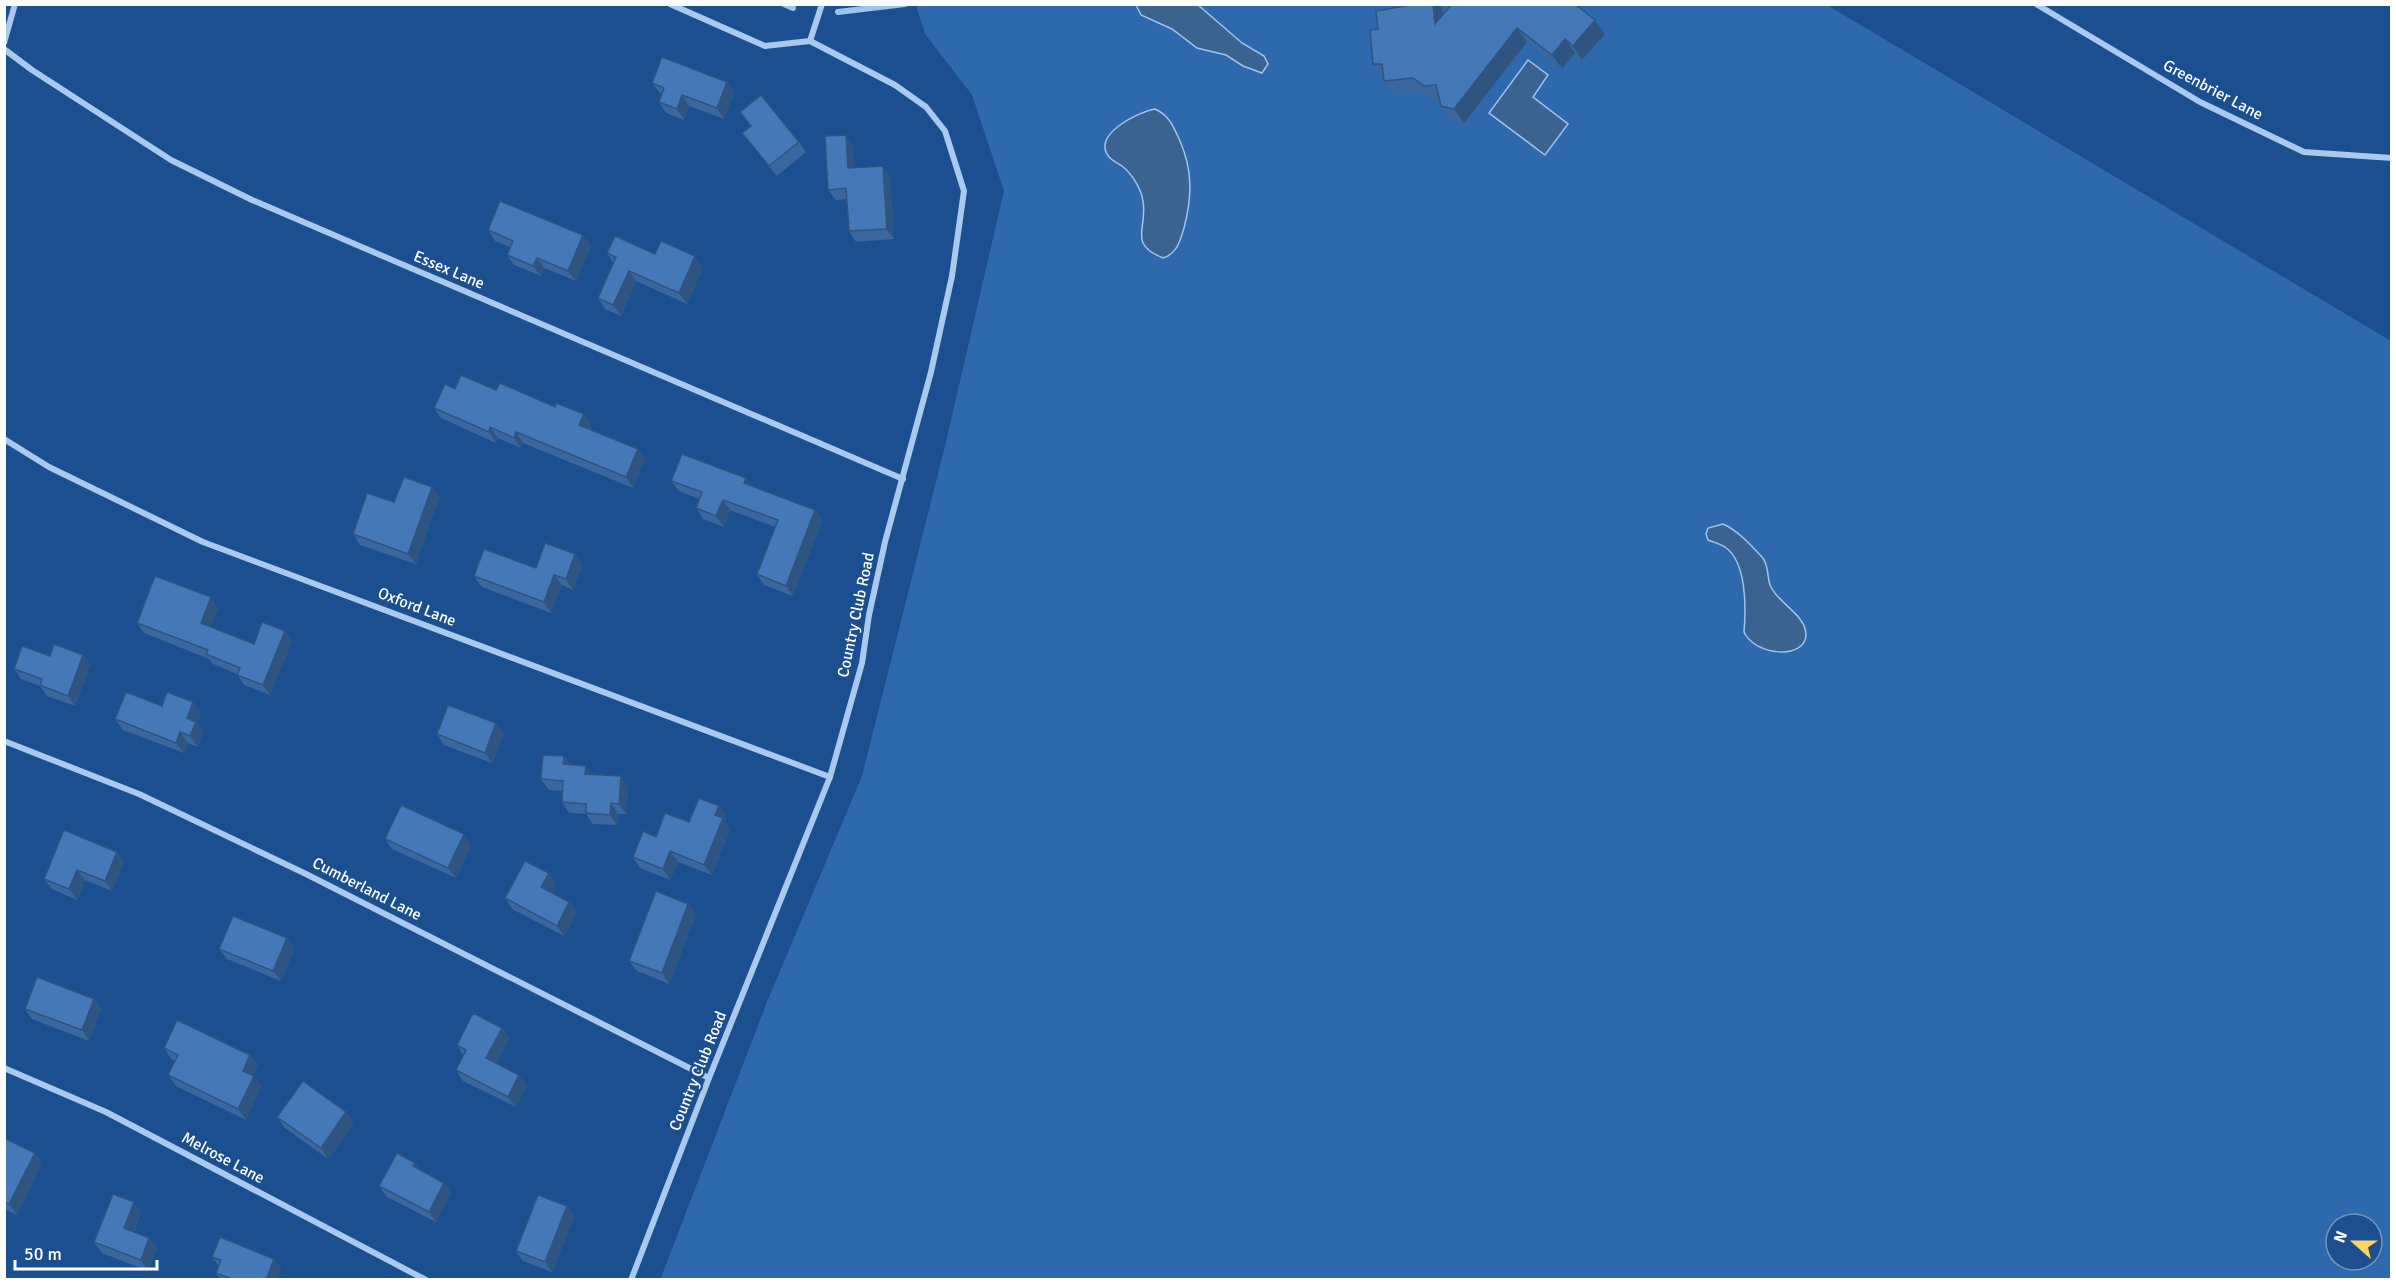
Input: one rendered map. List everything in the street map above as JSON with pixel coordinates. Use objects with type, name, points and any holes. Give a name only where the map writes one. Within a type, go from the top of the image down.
[{"type":"street","points":[[4,42],[15,4]]},
{"type":"street","points":[[670,4],[765,46],[810,41],[822,4]]},
{"type":"street","name":"Greenbrier Lane","points":[[2036,4],[2200,102],[2304,152],[2391,158]]},
{"type":"street","name":"Country Club Road","points":[[631,1280],[830,777],[861,663],[885,542],[931,372],[952,276],[963,191],[945,131],[926,107],[895,85],[810,41]]},
{"type":"street","name":"Essex Lane","points":[[4,49],[32,70],[171,160],[242,195],[903,479]]},
{"type":"street","name":"Oxford Lane","points":[[4,439],[49,467],[203,542],[830,777]]},
{"type":"street","name":"Cumberland Lane","points":[[4,741],[139,794],[296,869],[709,1078]]},
{"type":"street","name":"Melrose Lane","points":[[4,1068],[106,1112],[426,1280]]},
{"type":"shaded area","points":[[916,5],[1827,5],[2391,341],[2391,1279],[660,1280],[767,1002],[862,776],[944,450],[1004,191],[972,95],[925,34]]},
{"type":"shaded area","points":[[1136,5],[1198,5],[1242,43],[1264,56],[1268,64],[1262,73],[1243,66],[1226,55],[1197,48],[1172,29],[1141,15]]},
{"type":"shaded area","points":[[1528,60],[1548,75],[1533,97],[1568,124],[1545,155],[1489,113]]},
{"type":"shaded area","points":[[1155,109],[1168,118],[1175,131],[1184,152],[1190,184],[1189,206],[1181,238],[1175,250],[1163,258],[1145,247],[1142,241],[1144,211],[1138,186],[1122,166],[1110,158],[1105,149],[1106,141],[1119,126],[1138,115]]},
{"type":"shaded area","points":[[1723,524],[1739,534],[1762,557],[1766,564],[1771,587],[1802,621],[1806,635],[1804,643],[1797,648],[1779,652],[1768,650],[1750,640],[1744,632],[1744,586],[1738,563],[1725,547],[1708,540],[1706,534],[1708,528]]},
{"type":"building","points":[[1410,4],[1433,4],[1435,24],[1452,4],[1575,4],[1595,20],[1573,46],[1565,39],[1552,55],[1517,28],[1454,109],[1441,106],[1436,85],[1424,86],[1413,78],[1384,81],[1382,64],[1373,64],[1370,30],[1378,29],[1376,11]]},
{"type":"building","points":[[662,57],[727,82],[717,108],[682,95],[677,109],[659,102],[664,88],[652,83]]},
{"type":"building","points":[[761,95],[799,142],[769,166],[742,133],[751,126],[740,112]]},
{"type":"building","points":[[846,135],[848,168],[883,166],[887,229],[849,231],[846,188],[828,190],[825,136]]},
{"type":"building","points":[[500,201],[583,235],[568,271],[537,258],[533,266],[507,255],[513,241],[488,230]]},
{"type":"building","points":[[615,236],[655,254],[661,241],[695,256],[679,293],[629,271],[613,305],[598,298],[616,257],[607,253]]},
{"type":"building","points":[[461,375],[496,390],[500,383],[555,407],[556,403],[584,414],[579,425],[638,449],[626,477],[516,432],[514,438],[490,427],[489,432],[434,408],[445,384],[455,389]]},
{"type":"building","points":[[682,454],[746,478],[744,483],[815,510],[786,586],[757,574],[778,520],[723,500],[716,516],[696,508],[702,492],[671,481]]},
{"type":"building","points":[[404,477],[432,487],[408,554],[353,534],[367,493],[394,502]]},
{"type":"building","points":[[545,543],[575,554],[566,579],[554,575],[544,602],[474,576],[484,549],[536,568]]},
{"type":"building","points":[[155,576],[211,597],[201,623],[254,644],[262,622],[285,631],[263,685],[237,675],[240,668],[206,654],[208,650],[137,623]]},
{"type":"building","points":[[54,644],[83,655],[68,696],[40,685],[42,679],[14,669],[22,646],[50,656]]},
{"type":"building","points":[[126,692],[162,706],[167,692],[193,702],[187,718],[196,722],[190,736],[180,732],[176,743],[115,719]]},
{"type":"building","points":[[448,705],[496,723],[485,753],[437,734]]},
{"type":"building","points":[[543,755],[564,756],[563,764],[586,766],[585,774],[621,776],[619,804],[611,803],[610,815],[586,813],[586,804],[562,802],[563,781],[541,779]]},
{"type":"building","points":[[699,798],[719,806],[715,815],[723,818],[704,865],[670,851],[663,869],[633,857],[643,831],[656,837],[665,813],[689,822]]},
{"type":"building","points":[[401,805],[464,834],[448,868],[385,839]]},
{"type":"building","points":[[64,830],[117,852],[105,881],[77,870],[69,889],[44,879]]},
{"type":"building","points":[[525,861],[549,873],[541,887],[569,902],[557,926],[505,898]]},
{"type":"building","points":[[656,891],[688,904],[662,973],[629,961]]},
{"type":"building","points":[[233,916],[287,938],[273,971],[219,949]]},
{"type":"building","points":[[37,977],[94,999],[82,1030],[25,1009]]},
{"type":"building","points":[[473,1013],[502,1028],[486,1058],[519,1075],[508,1097],[456,1070],[466,1050],[457,1045]]},
{"type":"building","points":[[177,1020],[250,1055],[243,1071],[254,1076],[238,1109],[168,1075],[178,1055],[164,1048]]},
{"type":"building","points":[[303,1081],[346,1112],[321,1148],[277,1117]]},
{"type":"building","points":[[4,1138],[35,1153],[9,1204],[4,1202]]},
{"type":"building","points":[[397,1153],[415,1163],[413,1166],[444,1183],[429,1212],[379,1186]]},
{"type":"building","points":[[113,1194],[134,1202],[124,1228],[149,1238],[141,1260],[94,1242]]},
{"type":"building","points":[[538,1195],[567,1206],[545,1262],[516,1251]]},
{"type":"building","points":[[220,1237],[274,1259],[266,1280],[234,1280],[216,1273],[221,1260],[212,1257]]},
{"type":"waterway","points":[[784,4],[793,8]]},
{"type":"waterway","points":[[838,12],[905,4]]}]
